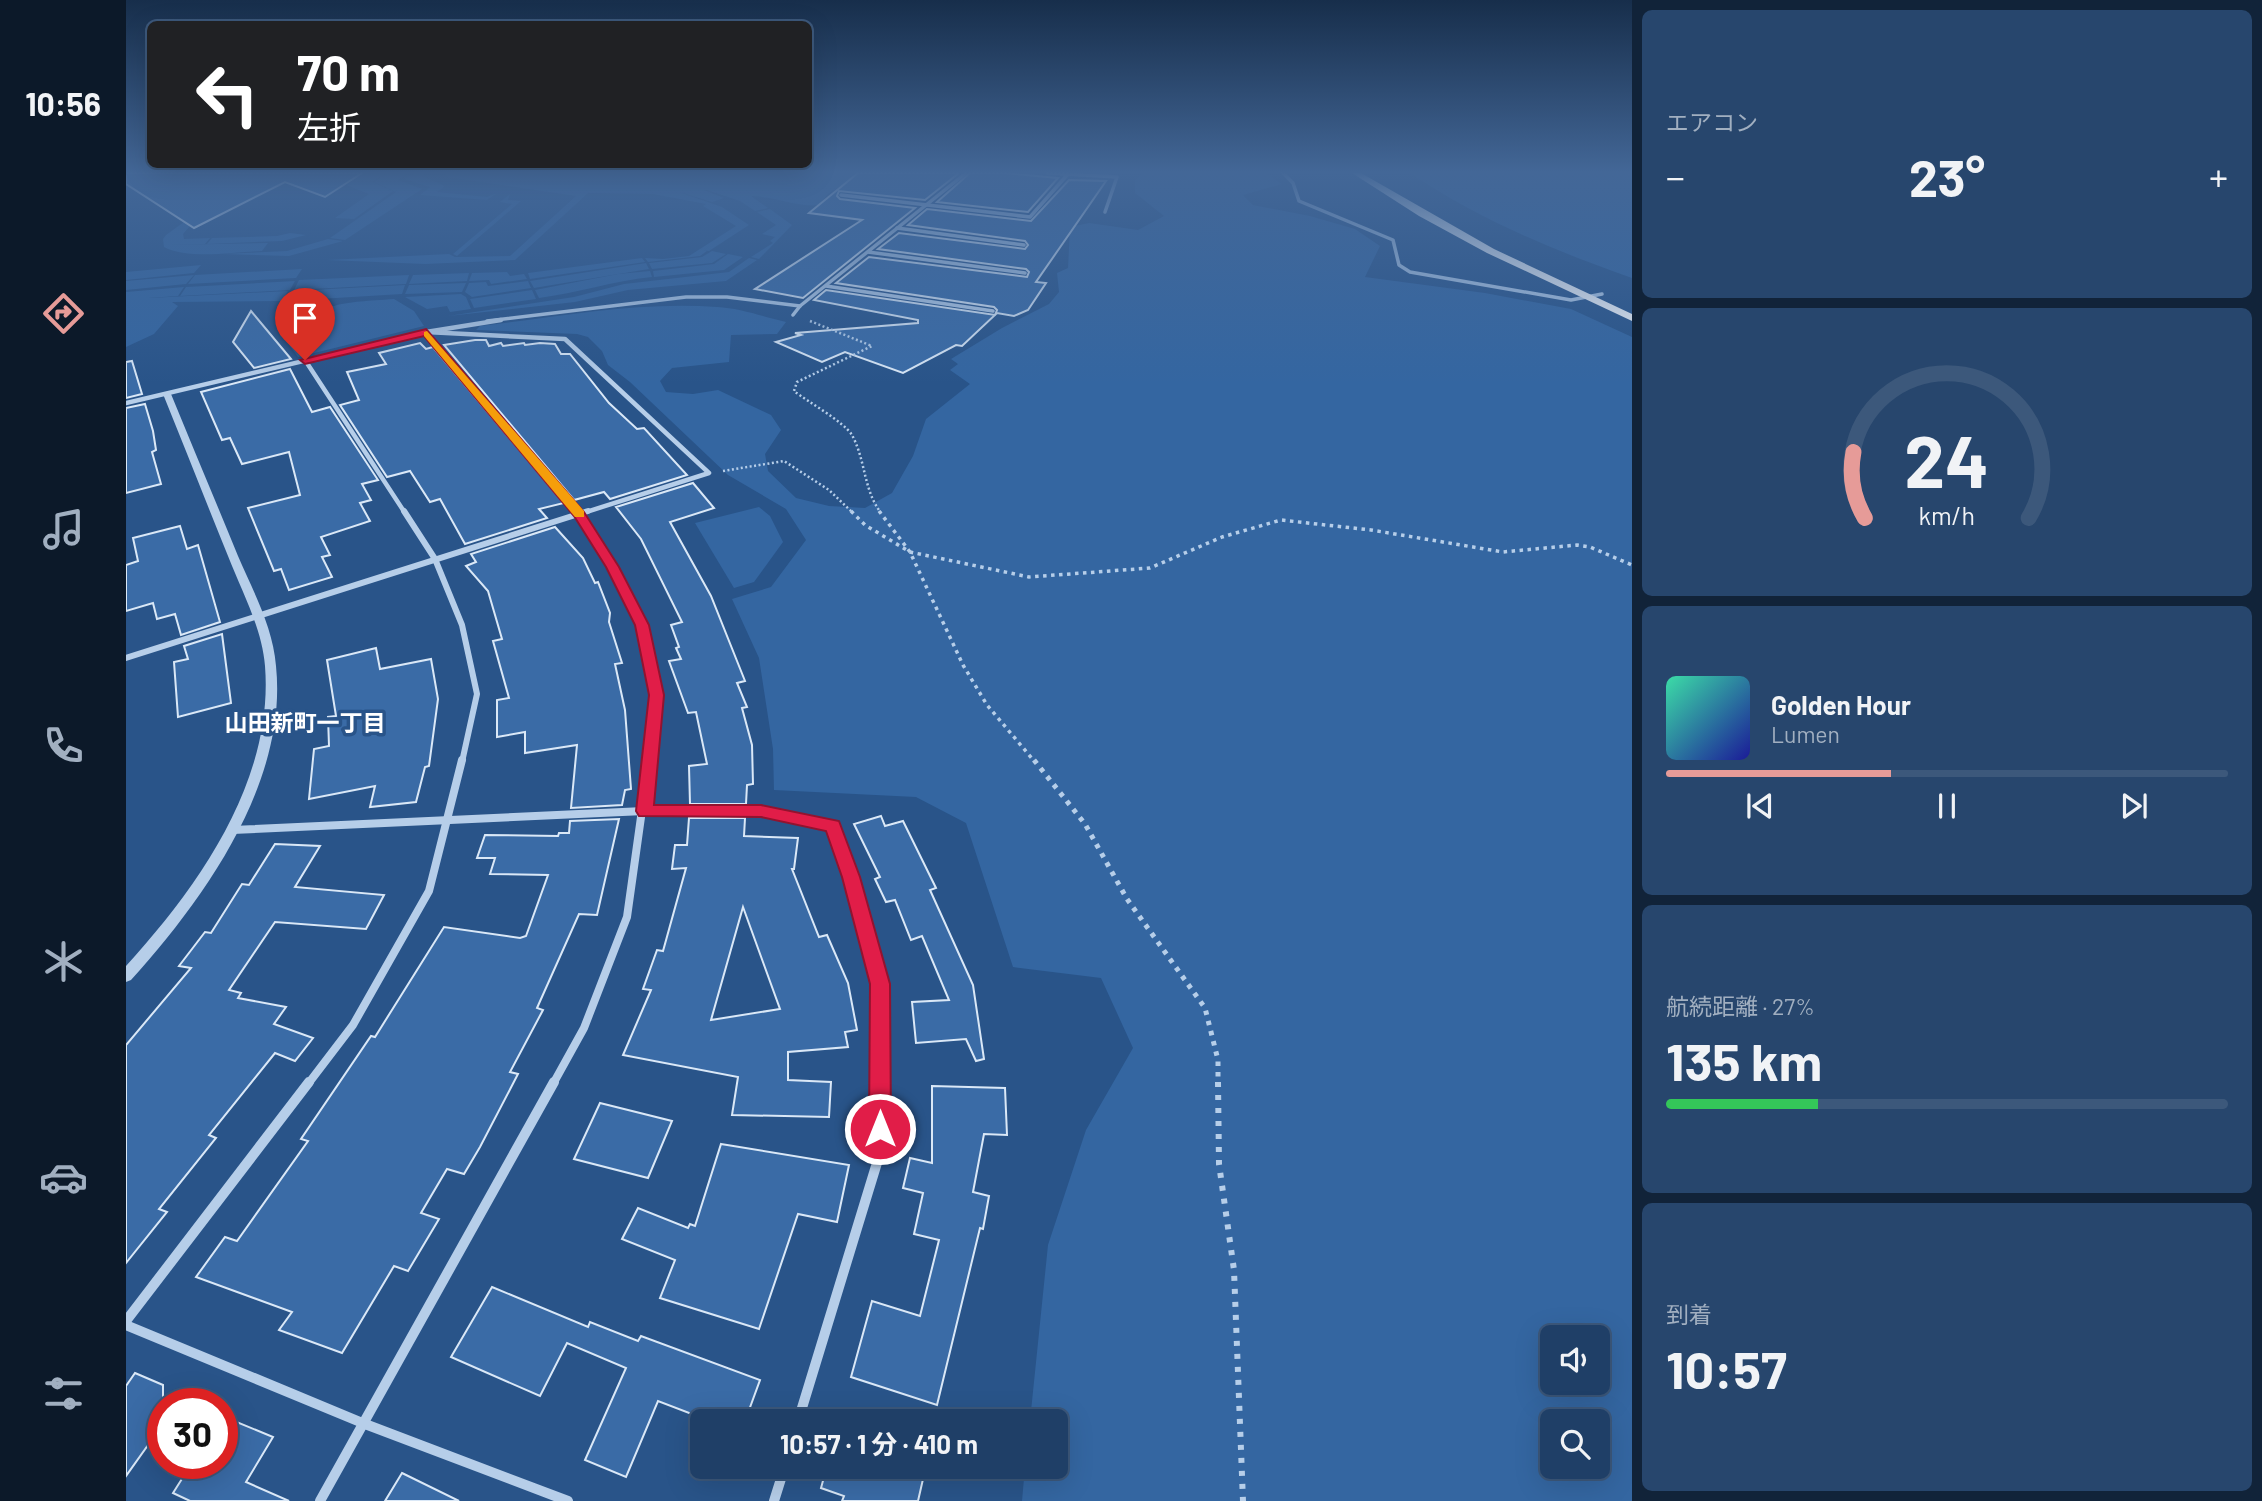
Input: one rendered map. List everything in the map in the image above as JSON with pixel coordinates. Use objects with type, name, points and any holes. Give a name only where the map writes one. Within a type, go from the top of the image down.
[{"type":"main road","points":[[1476,243],[1632,318]]},
{"type":"main road","points":[[1498,243],[1632,307]]},
{"type":"street","points":[[793,315],[800,306],[880,243]]},
{"type":"street","points":[[1009,243],[1024,245]]},
{"type":"street","points":[[1394,243],[1399,265],[1410,272],[1548,297],[1588,298],[1602,294]]},
{"type":"street","points":[[868,253],[1025,273]]},
{"type":"street","points":[[826,286],[993,311]]},
{"type":"street","points":[[126,403],[466,324],[686,297],[727,297],[800,306]]},
{"type":"street","points":[[126,658],[709,473],[565,338],[426,332]]},
{"type":"street","points":[[320,1501],[584,1028],[628,917],[645,811],[656,695],[642,625],[580,514],[426,332]]},
{"type":"street","points":[[305,360],[435,559],[462,625],[477,694],[449,821],[429,891],[354,1025],[126,1323],[365,1424],[568,1501]]},
{"type":"street","points":[[126,976],[148,954],[193,894],[230,830],[255,776],[269,733],[272,698],[271,665],[258,616],[167,394]]},
{"type":"street","points":[[230,830],[645,811],[761,811],[833,826],[851,877],[880,984],[880,1153],[803,1409]]},
{"type":"street","points":[[774,1501],[781,1479]]},
{"type":"path","points":[[793,315],[872,346],[797,382],[794,391],[850,432],[861,456],[870,499],[910,552],[963,665],[987,705],[1085,824],[1127,899],[1205,1008],[1218,1060],[1219,1164],[1234,1269],[1243,1501]]},
{"type":"path","points":[[709,473],[784,461],[829,490],[865,525],[910,552],[1029,576],[1150,568],[1222,537],[1282,520],[1371,530],[1503,552],[1577,545],[1590,547],[1632,565]]},
{"type":"shaded area","points":[[164,243],[268,243],[262,251],[225,254],[186,253],[164,247]]},
{"type":"shaded area","points":[[314,243],[336,243],[289,256],[222,254],[287,251]]},
{"type":"shaded area","points":[[466,243],[472,243],[457,256],[453,254]]},
{"type":"shaded area","points":[[524,243],[533,243],[515,260],[425,264],[327,260],[449,254],[455,257],[510,256]]},
{"type":"shaded area","points":[[709,243],[721,243],[709,251],[703,250],[707,251],[700,256],[648,262],[645,258],[663,259],[689,256]]},
{"type":"shaded area","points":[[773,243],[774,243],[759,259],[751,257]]},
{"type":"shaded area","points":[[1069,243],[1376,243],[1380,246],[1365,277],[1485,293],[1571,309],[1632,337],[1632,1501],[1022,1501],[1024,1479],[1068,1479],[1068,1409],[1031,1409],[1048,1245],[1086,1130],[1133,1048],[1101,978],[1013,967],[966,823],[916,797],[774,790],[773,749],[759,658],[732,599],[771,587],[806,540],[786,509],[728,475],[630,382],[608,365],[602,351],[588,337],[577,334],[476,330],[480,326],[658,306],[726,308],[786,322],[777,334],[731,335],[729,362],[672,368],[660,381],[666,392],[693,394],[718,390],[771,415],[781,430],[765,454],[768,471],[796,498],[829,506],[865,508],[892,493],[913,456],[926,419],[970,384],[950,370],[958,364],[951,359],[1049,304],[1059,292],[1057,273],[1068,268]]},
{"type":"shaded area","points":[[1541,243],[1632,243],[1632,278]]},
{"type":"shaded area","points":[[712,251],[726,254],[712,263],[652,269],[649,263],[702,257]]},
{"type":"shaded area","points":[[728,254],[743,257],[724,270],[654,277],[653,271],[714,264]]},
{"type":"shaded area","points":[[642,258],[645,262],[530,279],[528,273]]},
{"type":"shaded area","points":[[749,258],[757,260],[726,281],[628,290],[575,302],[448,316],[574,297],[624,284],[729,272]]},
{"type":"shaded area","points":[[646,263],[649,269],[534,288],[530,281]]},
{"type":"shaded area","points":[[201,265],[194,273],[126,280],[126,272]]},
{"type":"shaded area","points":[[302,269],[296,278],[188,284],[195,275]]},
{"type":"shaded area","points":[[650,271],[652,277],[553,296],[539,298],[535,290],[618,274]]},
{"type":"shaded area","points":[[507,272],[510,276],[524,274],[527,279],[491,284],[489,280],[469,281],[472,273]]},
{"type":"shaded area","points":[[469,273],[467,281],[409,284],[413,275]]},
{"type":"shaded area","points":[[194,275],[186,284],[126,290],[126,281]]},
{"type":"shaded area","points":[[409,275],[406,284],[294,290],[299,280]]},
{"type":"shaded area","points":[[295,281],[290,290],[180,296],[186,287]]},
{"type":"shaded area","points":[[528,281],[531,288],[472,297],[465,292],[469,283],[486,282],[488,286]]},
{"type":"shaded area","points":[[466,283],[462,292],[405,294],[409,285]]},
{"type":"shaded area","points":[[405,285],[402,294],[286,301],[292,291]]},
{"type":"shaded area","points":[[184,287],[178,296],[149,298],[288,291],[282,301],[172,302],[178,306],[154,334],[126,347],[126,292]]},
{"type":"shaded area","points":[[532,290],[536,299],[474,308],[470,299]]},
{"type":"shaded area","points":[[461,294],[466,297],[471,309],[450,312],[447,306],[427,309],[405,297]]},
{"type":"shaded area","points":[[394,299],[414,311],[424,326],[298,357],[285,339],[298,326],[322,310],[360,301]]},
{"type":"shaded area","points":[[759,507],[770,516],[783,542],[754,582],[734,588],[695,523]]},
{"type":"building","points":[[826,243],[871,243],[803,298],[755,289]]},
{"type":"building","points":[[886,243],[978,243],[1025,249],[1027,243],[1063,243],[1036,282],[1046,283],[1028,310],[1014,316],[997,313],[995,315],[997,310],[994,307],[836,283],[869,257],[1027,277],[1029,272],[1026,269],[878,249]]},
{"type":"building","points":[[826,290],[995,315],[962,346],[956,345],[903,373],[845,352],[822,362],[776,342],[801,335],[795,333],[918,323],[918,320],[814,300]]},
{"type":"building","points":[[251,311],[291,359],[254,368],[233,342]]},
{"type":"building","points":[[486,340],[489,346],[501,343],[503,346],[524,343],[555,344],[561,354],[570,354],[609,403],[637,429],[644,428],[687,475],[610,499],[604,492],[574,500],[444,345]]},
{"type":"building","points":[[420,343],[426,349],[433,347],[564,503],[539,509],[547,518],[465,544],[440,499],[430,502],[410,471],[387,477],[340,405],[359,400],[347,372],[386,364],[379,353]]},
{"type":"building","points":[[132,361],[142,394],[126,398],[126,362]]},
{"type":"building","points":[[290,369],[312,412],[330,407],[378,480],[362,484],[371,500],[360,503],[370,521],[321,537],[330,555],[322,557],[332,577],[289,590],[281,569],[274,571],[248,508],[300,495],[289,452],[242,464],[230,438],[222,440],[201,392]]},
{"type":"building","points":[[145,404],[156,450],[152,452],[161,484],[126,493],[126,408]]},
{"type":"building","points":[[693,483],[714,508],[670,522],[711,596],[745,681],[737,683],[747,707],[742,708],[752,745],[753,784],[747,785],[746,804],[690,804],[689,766],[707,764],[696,712],[688,713],[669,661],[681,659],[671,625],[682,622],[641,539],[616,507]]},
{"type":"building","points":[[180,526],[187,549],[198,545],[220,622],[181,635],[175,614],[157,619],[153,603],[126,611],[126,565],[138,561],[133,538]]},
{"type":"building","points":[[555,527],[583,558],[595,583],[598,582],[610,613],[609,622],[622,663],[615,664],[625,710],[631,789],[625,790],[622,805],[571,808],[577,745],[525,753],[525,732],[497,737],[497,700],[509,698],[493,641],[502,639],[488,591],[466,566],[476,562],[471,554]]},
{"type":"building","points":[[222,634],[231,703],[178,717],[174,662],[188,659],[184,646]]},
{"type":"building","points":[[376,648],[380,669],[431,659],[438,699],[429,766],[425,767],[416,802],[370,807],[375,786],[309,799],[314,749],[329,746],[328,717],[336,716],[327,660]]},
{"type":"building","points":[[881,816],[885,826],[903,821],[936,888],[930,890],[973,985],[984,1059],[976,1061],[966,1039],[916,1043],[912,1002],[949,1000],[922,936],[911,940],[895,900],[886,902],[875,879],[880,877],[854,824]]},
{"type":"building","points":[[689,818],[745,818],[744,836],[798,838],[792,869],[819,937],[827,935],[848,983],[857,1030],[845,1032],[848,1047],[788,1052],[788,1080],[831,1082],[829,1117],[732,1115],[738,1077],[623,1055],[651,990],[643,989],[657,950],[663,951],[686,868],[672,869],[675,845],[687,845]],"holes":[[[743,907],[780,1009],[711,1020]]]},
{"type":"building","points":[[619,819],[597,915],[579,914],[537,1008],[543,1010],[510,1072],[518,1074],[464,1174],[447,1169],[421,1213],[439,1219],[408,1271],[394,1266],[342,1353],[279,1330],[292,1312],[196,1277],[225,1237],[237,1241],[308,1141],[301,1139],[371,1036],[375,1037],[444,927],[520,938],[526,936],[548,875],[490,874],[495,858],[477,858],[485,835],[558,836],[559,833],[569,833],[570,821]]},
{"type":"building","points":[[275,844],[320,846],[295,887],[384,895],[366,929],[275,922],[229,990],[241,993],[238,998],[286,1007],[274,1024],[313,1038],[295,1061],[275,1053],[209,1135],[216,1138],[159,1209],[167,1212],[126,1263],[126,1045],[191,968],[179,966],[205,932],[211,933],[242,884],[249,885]]},
{"type":"building","points":[[932,1086],[1005,1088],[1007,1135],[984,1134],[973,1192],[989,1196],[983,1229],[980,1228],[937,1405],[851,1377],[872,1301],[920,1316],[939,1240],[914,1234],[923,1193],[903,1188],[910,1158],[932,1163]]},
{"type":"building","points":[[600,1103],[672,1121],[648,1178],[574,1159]]},
{"type":"building","points":[[721,1144],[849,1165],[837,1222],[798,1214],[759,1329],[660,1298],[675,1260],[622,1239],[638,1208],[688,1228],[690,1224],[695,1226]]},
{"type":"building","points":[[492,1287],[588,1327],[590,1322],[638,1341],[641,1336],[760,1380],[749,1409],[690,1409],[690,1413],[658,1401],[626,1477],[585,1460],[626,1368],[567,1343],[540,1396],[451,1357]]},
{"type":"building","points":[[135,1373],[163,1385],[163,1388],[147,1388],[147,1446],[126,1476],[126,1386]]},
{"type":"building","points":[[238,1423],[273,1437],[246,1482],[289,1501],[190,1501],[173,1493],[182,1479],[238,1479]]},
{"type":"building","points":[[402,1473],[459,1501],[385,1501]]},
{"type":"building","points":[[823,1479],[923,1479],[918,1501],[842,1501],[844,1496],[821,1488]]},
{"type":"slow traffic","points":[[427,334],[579,514]]},
{"type":"district","name":"山田新町一丁目","points":[[305,723]]},
{"type":"route","points":[[305,360],[426,332],[580,514],[642,625],[656,695],[645,811],[761,811],[833,826],[851,877],[880,984],[880,1129]]}]
